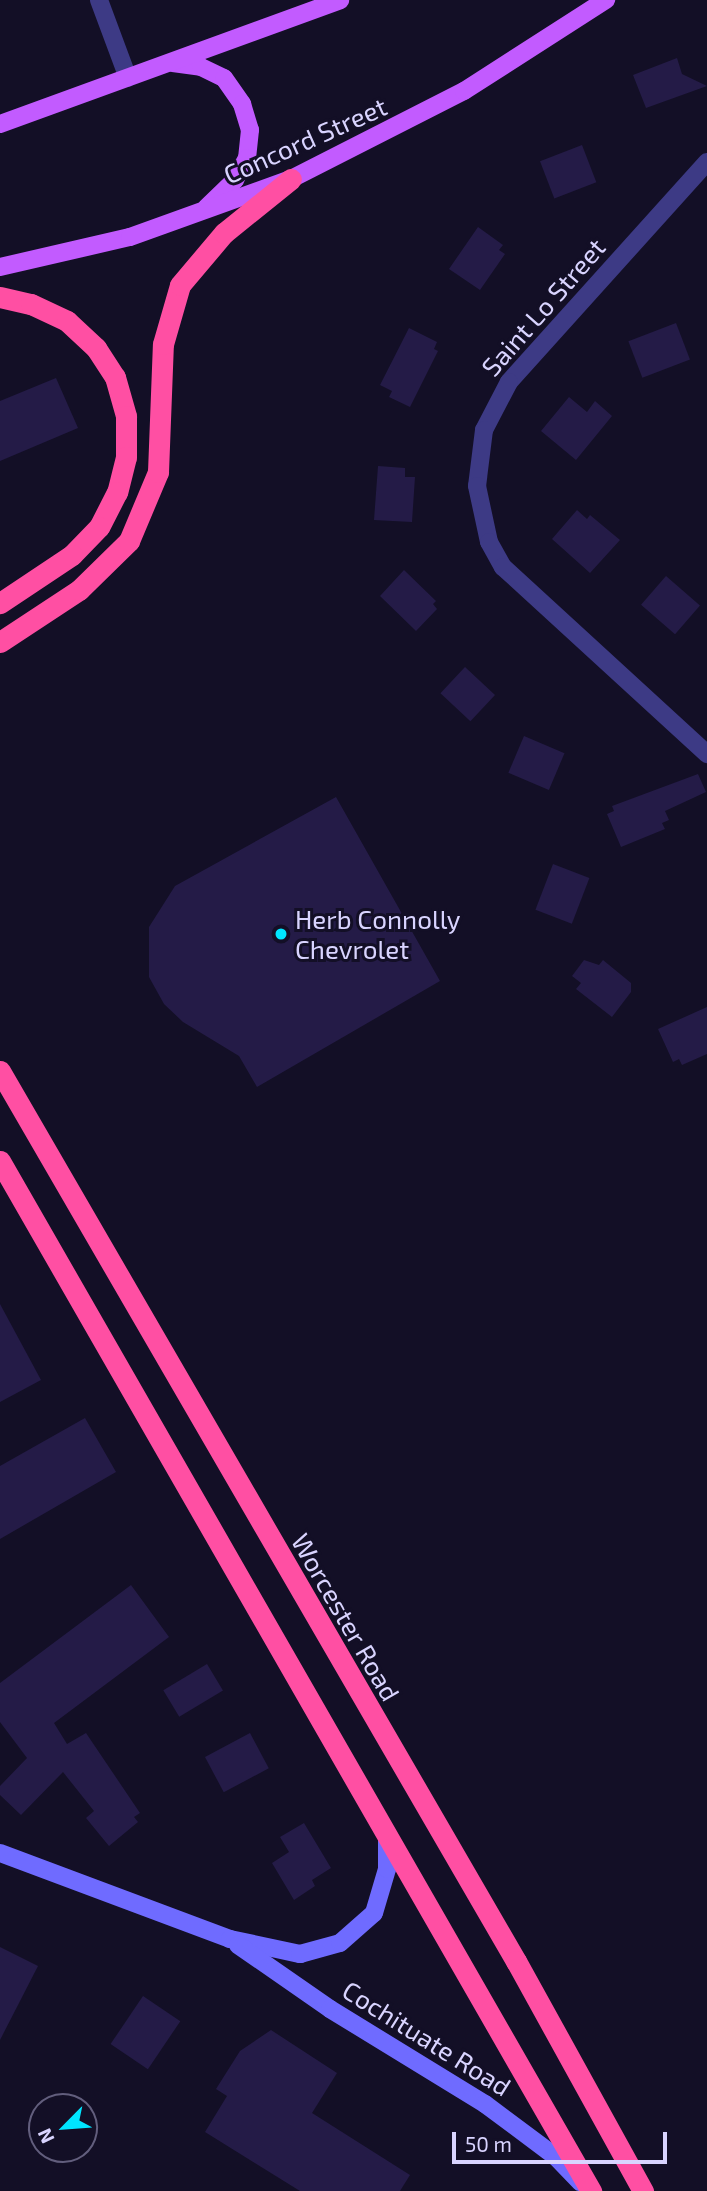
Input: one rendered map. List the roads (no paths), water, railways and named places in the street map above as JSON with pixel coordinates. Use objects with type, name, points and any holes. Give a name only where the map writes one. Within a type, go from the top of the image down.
[{"type":"highway","points":[[0,642],[79,590],[128,541],[158,472],[163,344],[180,285],[224,233],[291,179]]},
{"type":"highway","points":[[0,296],[31,304],[67,321],[96,348],[115,377],[126,416],[126,457],[117,492],[99,527],[72,555],[0,603]]},
{"type":"highway","name":"Worcester Road","points":[[0,1071],[516,1961],[643,2191]]},
{"type":"highway","points":[[0,1161],[590,2191]]},
{"type":"main road","points":[[0,124],[340,0]]},
{"type":"main road","name":"Concord Street","points":[[0,267],[77,251],[198,215],[291,179],[464,91],[606,0]]},
{"type":"main road","points":[[171,62],[201,67],[224,78],[242,104],[250,130],[247,158],[235,180],[198,215]]},
{"type":"main road","name":"Cochituate Road","points":[[0,1853],[230,1939],[300,1954],[340,1943],[361,1929],[383,1892],[388,1848],[385,1830]]},
{"type":"main road","name":"Cochituate Road","points":[[230,1939],[330,2009],[485,2104],[556,2157],[590,2191]]},
{"type":"street","points":[[99,0],[128,78]]},
{"type":"street","name":"Saint Lo Street","points":[[707,162],[509,382],[484,430],[477,485],[489,542],[503,566],[707,754]]},
{"type":"place","name":"Herb Connolly Chevrolet","points":[[281,934]]}]
